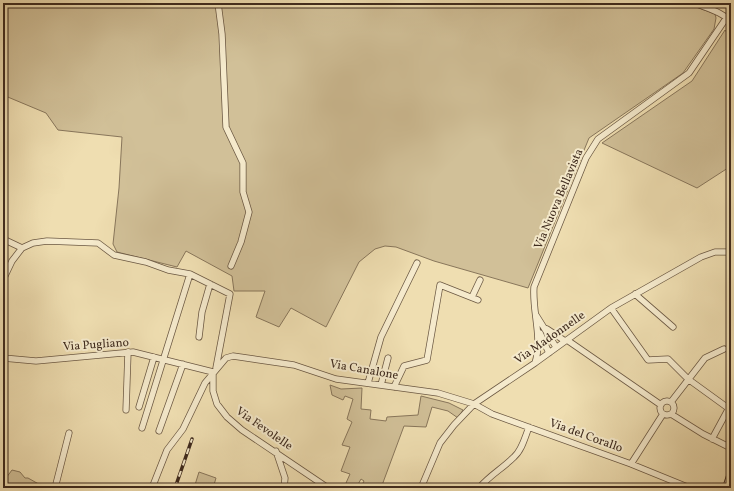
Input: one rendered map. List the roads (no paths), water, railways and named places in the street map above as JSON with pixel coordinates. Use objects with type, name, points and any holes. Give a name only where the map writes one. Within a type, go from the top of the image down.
[{"type":"street","points":[[218,3],[222,34],[226,127],[244,163],[243,192],[249,212],[241,242],[231,266]]},
{"type":"street","points":[[695,3],[730,21]]},
{"type":"street","name":"Via Nuova Bellavista","points":[[540,326],[533,302],[534,287],[586,158],[598,139],[689,73],[730,21],[731,11]]},
{"type":"street","points":[[3,239],[22,248]]},
{"type":"street","points":[[3,280],[12,261],[22,248],[33,243],[47,241],[98,243],[114,254],[146,262],[168,270],[190,274],[230,294],[214,370],[205,383],[181,433],[167,450],[152,488]]},
{"type":"street","name":"Via Madonnelle","points":[[421,488],[440,443],[454,425],[474,404],[535,363],[611,308],[701,257],[714,252],[731,252]]},
{"type":"street","points":[[368,383],[381,337],[417,263]]},
{"type":"street","points":[[142,428],[190,274]]},
{"type":"street","points":[[472,297],[480,280]]},
{"type":"street","points":[[199,337],[202,312],[210,284]]},
{"type":"street","points":[[394,387],[404,366],[427,360],[440,285],[478,300]]},
{"type":"street","points":[[635,294],[672,327]]},
{"type":"street","points":[[611,308],[644,357],[652,361],[668,359],[688,379],[730,406],[712,439]]},
{"type":"street","points":[[540,326],[552,334],[566,340],[661,405]]},
{"type":"street","points":[[540,326],[556,347]]},
{"type":"street","points":[[540,326],[549,353]]},
{"type":"street","points":[[535,363],[539,346],[540,326]]},
{"type":"street","points":[[671,402],[705,358],[724,349]]},
{"type":"street","points":[[126,410],[128,352]]},
{"type":"street","name":"Via Pugliano","points":[[3,358],[36,360],[128,352],[214,370]]},
{"type":"street","points":[[139,407],[154,357]]},
{"type":"street","name":"Via Canalone","points":[[214,370],[226,358],[240,357],[294,365],[336,379],[438,393],[474,404]]},
{"type":"street","points":[[381,385],[388,358]]},
{"type":"street","points":[[160,431],[183,364]]},
{"type":"street","name":"Via Fevolelle","points":[[214,370],[213,391],[217,404],[227,417],[242,430],[276,451],[328,488]]},
{"type":"street","points":[[663,414],[660,410],[661,405],[666,401],[671,402]]},
{"type":"street","points":[[671,402],[674,409],[671,414]]},
{"type":"street","name":"Via del Corallo","points":[[474,404],[492,414],[631,464],[690,488]]},
{"type":"street","points":[[663,414],[671,414],[712,439],[731,448]]},
{"type":"street","points":[[631,464],[663,414]]},
{"type":"street","points":[[479,488],[493,473],[514,457],[521,447],[529,427]]},
{"type":"street","points":[[55,488],[69,433]]},
{"type":"street","points":[[276,451],[285,478],[284,488]]},
{"type":"street","points":[[727,488],[731,476]]},
{"type":"railway","points":[[175,488],[192,439]]}]
